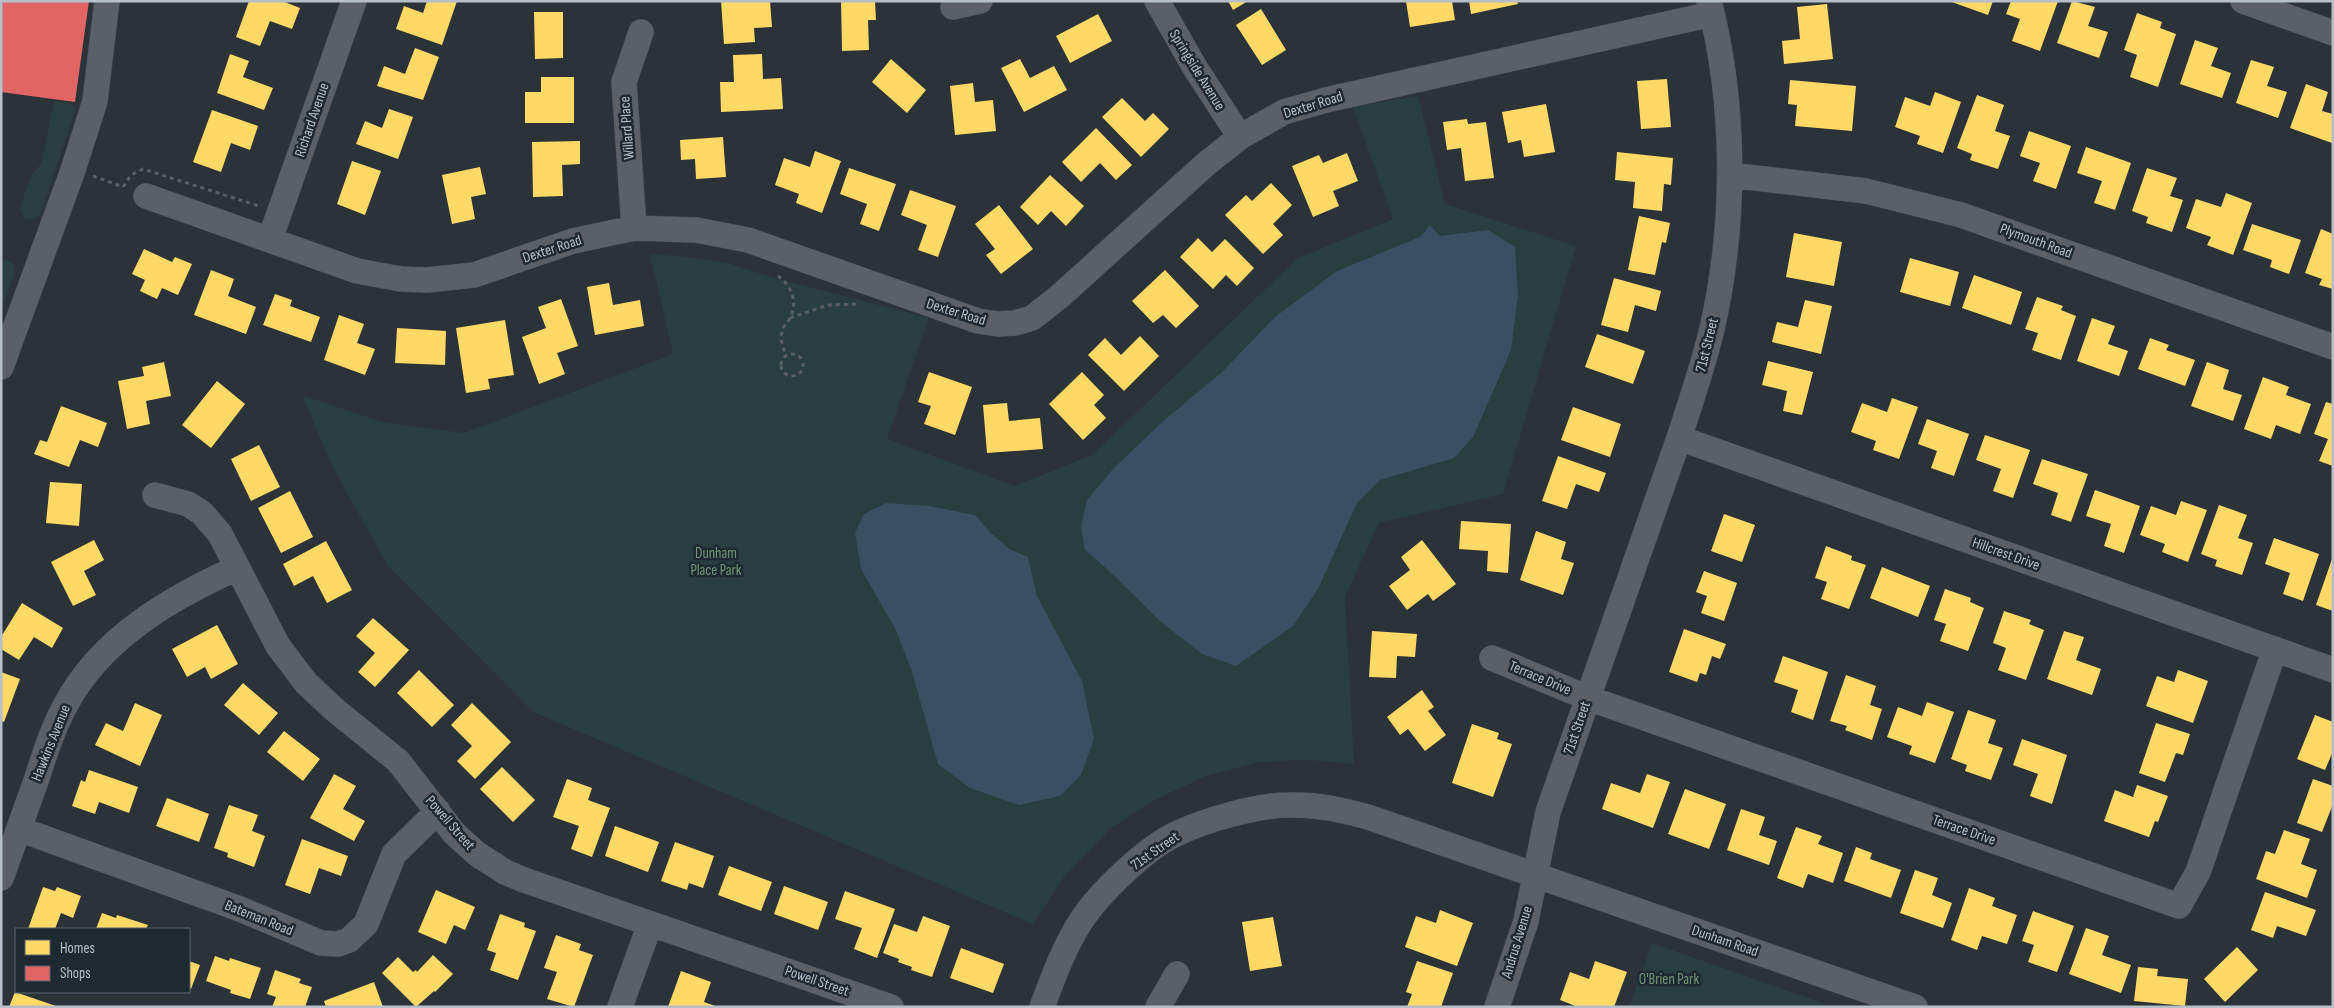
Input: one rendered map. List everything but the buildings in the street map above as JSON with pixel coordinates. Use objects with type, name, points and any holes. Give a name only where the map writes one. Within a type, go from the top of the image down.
[{"type":"street","points":[[1,367],[73,170],[95,101],[107,1]]},
{"type":"street","name":"Richard Avenue","points":[[270,239],[354,1]]},
{"type":"street","points":[[953,6],[980,1]]},
{"type":"street","name":"Springside Avenue","points":[[1157,1],[1194,66],[1240,137]]},
{"type":"street","points":[[2243,1],[2333,33]]},
{"type":"street","name":"Dexter Road","points":[[146,196],[358,271],[401,279],[427,280],[474,275],[574,241],[634,228],[696,230],[729,236],[978,321],[998,324],[1015,323],[1032,318],[1060,296],[1206,164],[1240,137],[1284,112],[1326,100],[1711,8]]},
{"type":"street","name":"71st Street","points":[[1042,1007],[1058,966],[1082,920],[1110,887],[1144,856],[1175,834],[1254,809],[1289,805],[1338,809],[1535,876],[1548,812],[1697,384],[1718,299],[1725,251],[1730,175],[1725,95],[1711,8]]},
{"type":"street","name":"Willard Place","points":[[634,228],[624,82],[641,32]]},
{"type":"street","name":"Plymouth Road","points":[[1730,175],[1866,190],[1953,212],[2333,347]]},
{"type":"street","name":"Hillcrest Drive","points":[[1679,438],[2333,670]]},
{"type":"street","name":"Powell Street","points":[[155,495],[188,504],[202,513],[220,534],[278,646],[292,665],[335,710],[398,761],[454,833],[478,854],[505,872],[879,1005]]},
{"type":"street","name":"Hawkins Avenue","points":[[1,878],[54,729],[65,705],[84,676],[123,634],[144,619],[237,568]]},
{"type":"street","name":"Terrace Drive","points":[[1492,658],[1588,698],[2179,906],[2198,872],[2275,650]]},
{"type":"street","name":"Bateman Road","points":[[19,829],[240,909],[321,943],[338,944],[349,940],[366,924],[394,854],[438,811]]},
{"type":"street","name":"Andrus Avenue","points":[[1498,1007],[1526,921],[1535,876]]},
{"type":"street","name":"Dunham Road","points":[[1535,876],[1915,1007]]},
{"type":"street","points":[[620,1007],[650,924]]},
{"type":"street","points":[[1158,1007],[1177,974]]},
{"type":"path","points":[[774,273],[789,286],[793,295],[793,310],[782,332],[781,340],[786,355]]},
{"type":"path","points":[[790,318],[828,305],[860,304]]},
{"type":"path","points":[[794,354],[800,357],[803,364],[799,374],[792,376],[783,371],[781,361],[786,355],[794,354]]},
{"type":"green space","name":"Dunham Place Park","points":[[1418,96],[1445,204],[1576,246],[1503,494],[1379,523],[1345,597],[1354,764],[1308,760],[1259,762],[1206,776],[1153,801],[1111,828],[1064,877],[1033,924],[533,712],[388,566],[333,468],[302,395],[382,422],[464,433],[673,354],[650,254],[679,256],[728,263],[771,277],[929,318],[887,439],[1015,486],[1092,455],[1298,258],[1393,219],[1353,107]]},
{"type":"green space","points":[[54,101],[72,104],[72,107],[76,108],[40,215],[30,220],[25,219],[19,209],[32,174],[41,164]]},
{"type":"green space","points":[[5,260],[13,264],[15,272],[1,312],[1,266]]},
{"type":"green space","name":"O'Brien Park","points":[[1652,943],[1834,1007],[1629,1007]]},
{"type":"water","points":[[1430,225],[1440,236],[1488,230],[1515,247],[1518,296],[1511,350],[1473,437],[1454,458],[1380,480],[1357,503],[1318,589],[1293,626],[1236,666],[1202,654],[1161,622],[1085,550],[1081,527],[1087,500],[1113,469],[1161,423],[1222,372],[1275,317],[1337,271],[1420,237]]},
{"type":"water","points":[[886,503],[929,506],[975,515],[1009,549],[1028,557],[1037,596],[1082,681],[1094,739],[1081,775],[1060,796],[1019,805],[970,788],[938,764],[912,672],[896,630],[861,569],[855,533],[864,514]]}]
